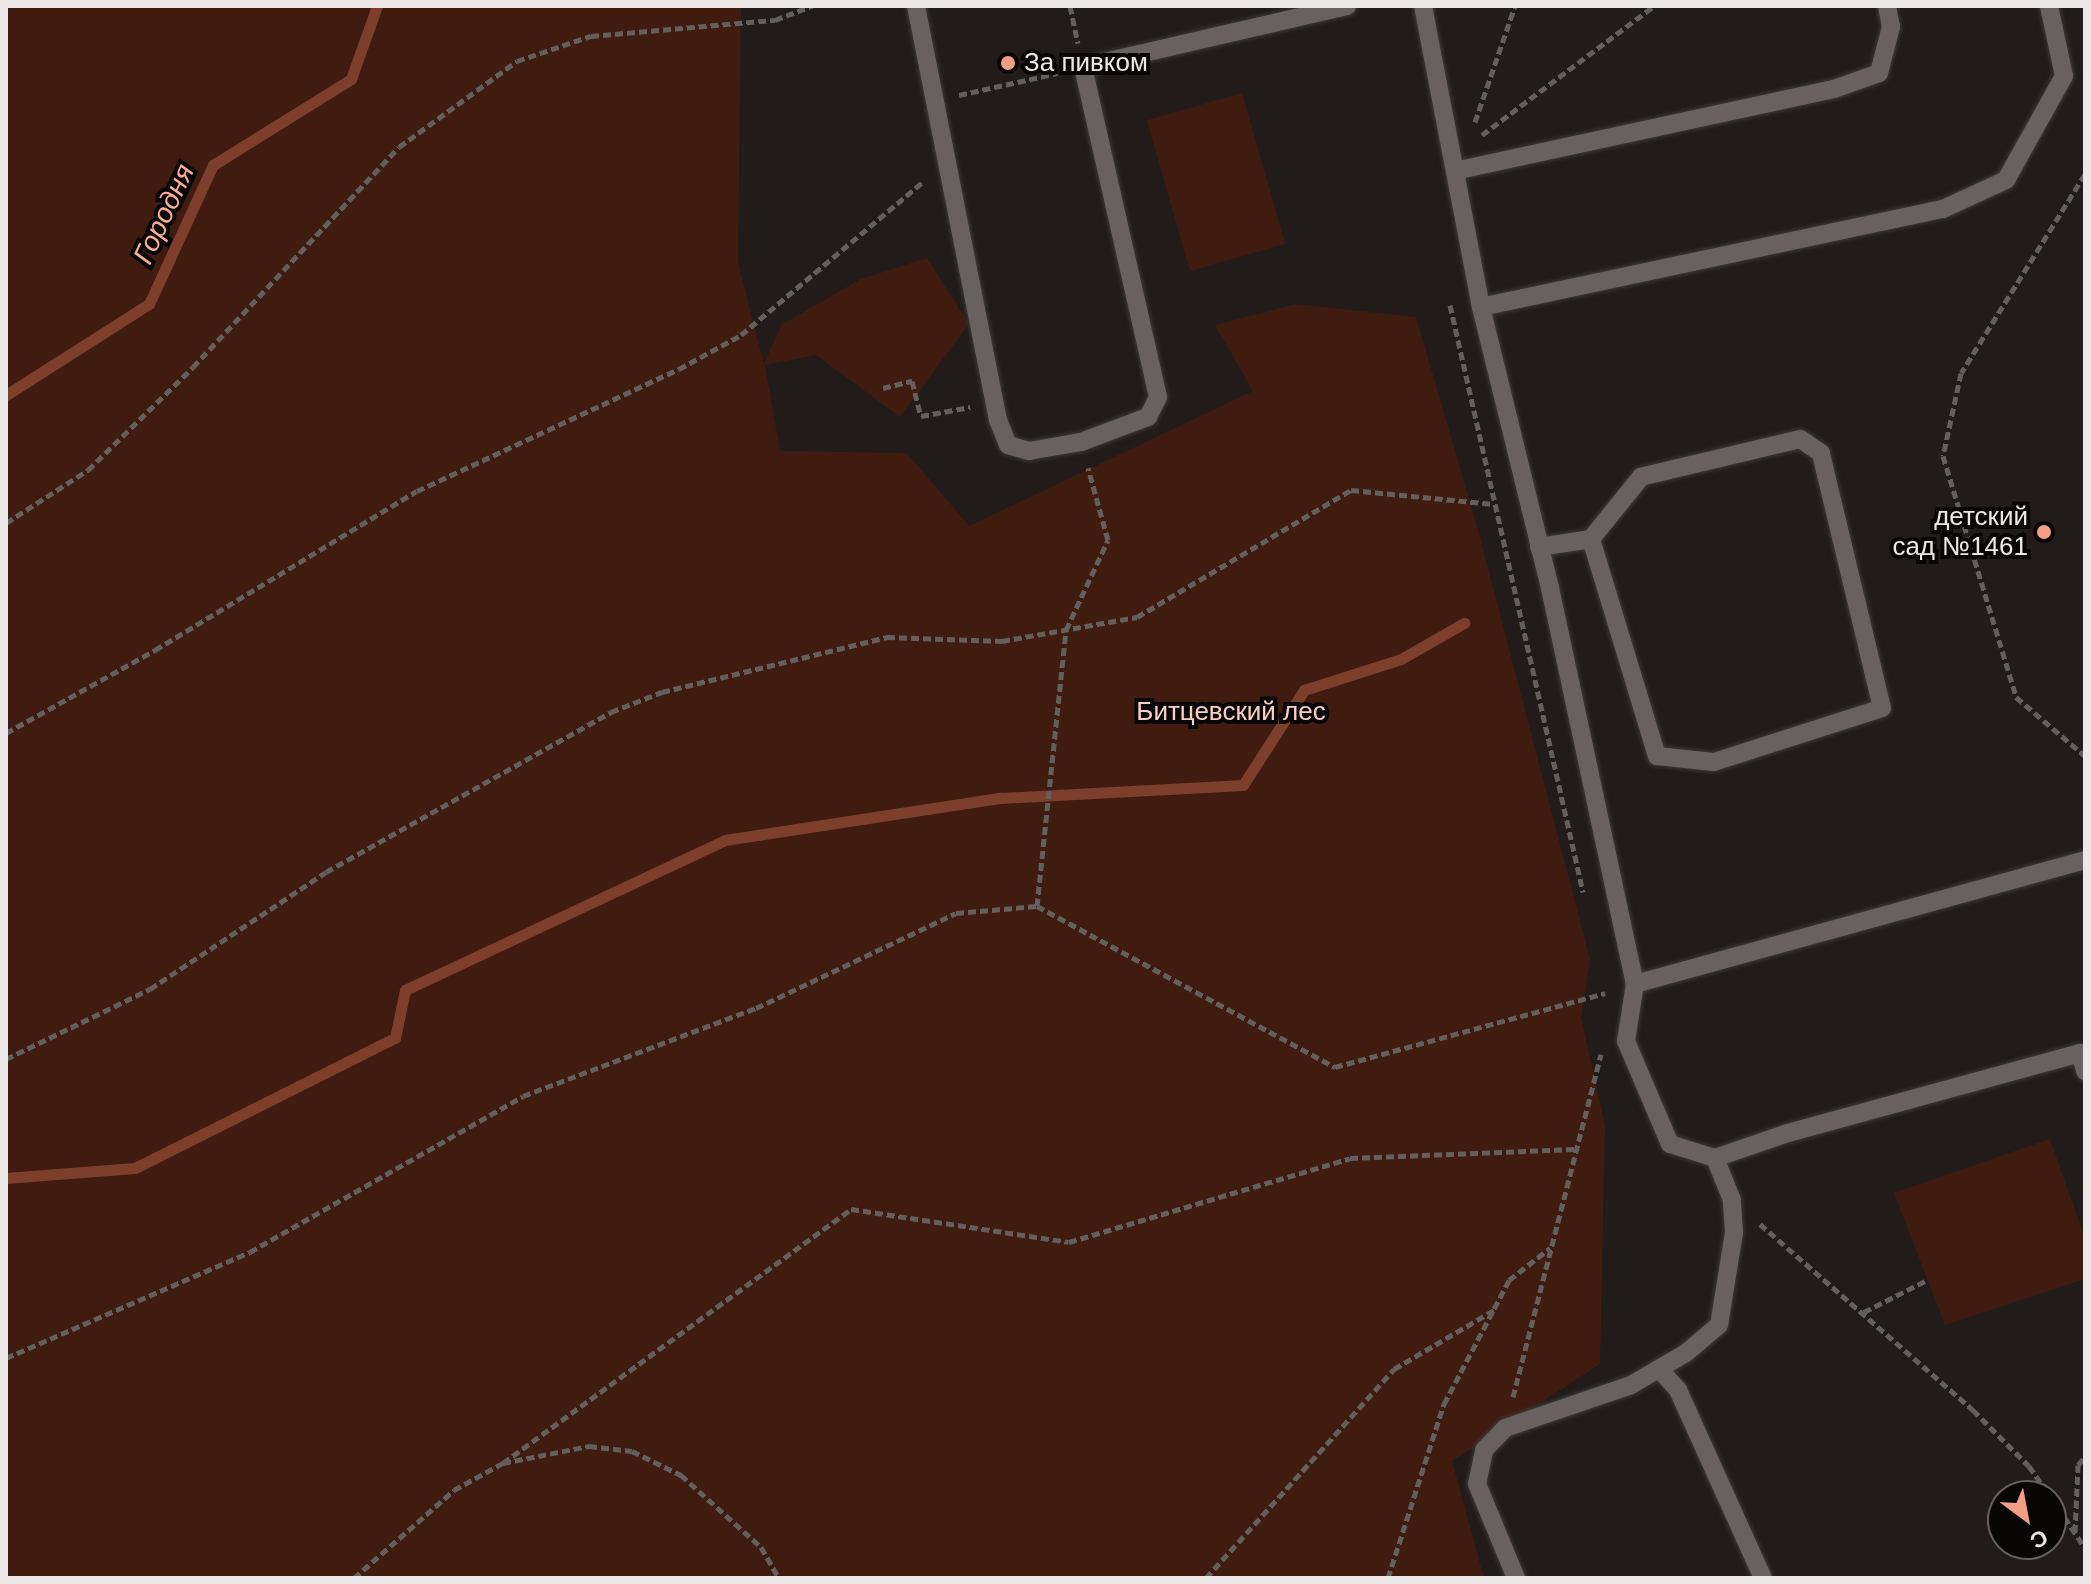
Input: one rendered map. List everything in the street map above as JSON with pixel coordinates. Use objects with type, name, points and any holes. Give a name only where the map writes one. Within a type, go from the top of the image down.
[{"type":"lane","points":[[916,6],[995,403],[1008,445],[1029,451],[1081,442],[1148,417],[1158,397],[1083,67],[1347,6]]},
{"type":"lane","points":[[1423,6],[1459,170],[1481,307],[1539,547],[1635,984],[1626,1041],[1670,1144],[1715,1158],[1788,1133],[2080,1053],[2085,1071]]},
{"type":"lane","points":[[1459,170],[1834,89],[1879,73],[1891,27],[1887,6]]},
{"type":"lane","points":[[1481,307],[1943,209],[2006,180],[2064,76],[2049,6]]},
{"type":"lane","points":[[1539,547],[1591,539],[1641,477],[1800,439],[1821,453],[1882,708],[1714,762],[1657,756],[1591,539]]},
{"type":"lane","points":[[1635,984],[2085,860]]},
{"type":"lane","points":[[1516,1578],[1477,1484],[1484,1450],[1505,1428],[1631,1385],[1660,1370],[1719,1325],[1732,1269],[1733,1213],[1715,1158]]},
{"type":"lane","points":[[1660,1370],[1678,1390],[1763,1578]]},
{"type":"path","points":[[6,523],[88,470],[193,367],[399,147],[517,61],[591,36],[775,20],[812,6]]},
{"type":"path","points":[[1459,170],[1515,6]]},
{"type":"path","points":[[1467,146],[1654,6]]},
{"type":"path","points":[[934,101],[1083,67]]},
{"type":"path","points":[[6,733],[155,650],[417,491],[679,369],[741,335],[947,161]]},
{"type":"path","points":[[2085,174],[1961,373],[1943,456],[2016,697],[2085,756]]},
{"type":"path","points":[[1451,288],[1449,318],[1586,903]]},
{"type":"path","points":[[883,388],[912,381],[921,416],[995,403]]},
{"type":"path","points":[[1037,906],[1066,630],[1108,540],[1081,442]]},
{"type":"path","points":[[6,1059],[150,989],[326,872],[611,712],[662,692],[887,637],[1002,641],[1137,617],[1351,490],[1493,504]]},
{"type":"path","points":[[6,1358],[250,1252],[523,1096],[756,1008],[956,913],[1037,906],[1335,1067],[1635,984]]},
{"type":"path","points":[[1603,978],[1607,993],[1606,1008]]},
{"type":"path","points":[[1505,1428],[1606,1039]]},
{"type":"path","points":[[354,1578],[454,1490],[503,1463],[851,1209],[1069,1242],[1350,1158],[1575,1149]]},
{"type":"path","points":[[1733,1213],[1771,1229],[1973,1410],[2039,1480]]},
{"type":"path","points":[[1388,1578],[1444,1404],[1509,1280],[1550,1248]]},
{"type":"path","points":[[1864,1312],[1927,1280]]},
{"type":"path","points":[[1206,1578],[1394,1369],[1494,1310]]},
{"type":"path","points":[[503,1463],[589,1446],[632,1451],[681,1475],[761,1547],[779,1578]]},
{"type":"path","points":[[2075,1532],[2078,1465],[2085,1457]]},
{"type":"path","points":[[2067,1520],[2085,1548]]},
{"type":"green space","name":"Битцевский лес","points":[[6,6],[741,6],[738,263],[764,364],[781,325],[861,279],[927,258],[969,324],[900,417],[816,355],[765,365],[780,451],[907,453],[969,526],[1253,391],[1215,325],[1296,304],[1416,317],[1478,530],[1590,959],[1581,1017],[1605,1126],[1600,1364],[1452,1461],[1484,1578],[6,1578]]},
{"type":"green space","points":[[1242,93],[1285,244],[1190,271],[1147,120]]},
{"type":"green space","points":[[2050,1139],[2085,1238],[2085,1279],[1945,1325],[1894,1193]]},
{"type":"waterway","name":"Городня","points":[[6,395],[149,304],[213,165],[351,79],[377,6]]},
{"type":"waterway","points":[[6,1178],[135,1168],[395,1038],[405,990],[725,840],[1001,798],[1243,785],[1304,690],[1401,659],[1464,623]]},
{"type":"place","name":"За пивком","points":[[1008,63]]},
{"type":"place","name":"детский сад №1461","points":[[2044,532]]}]
